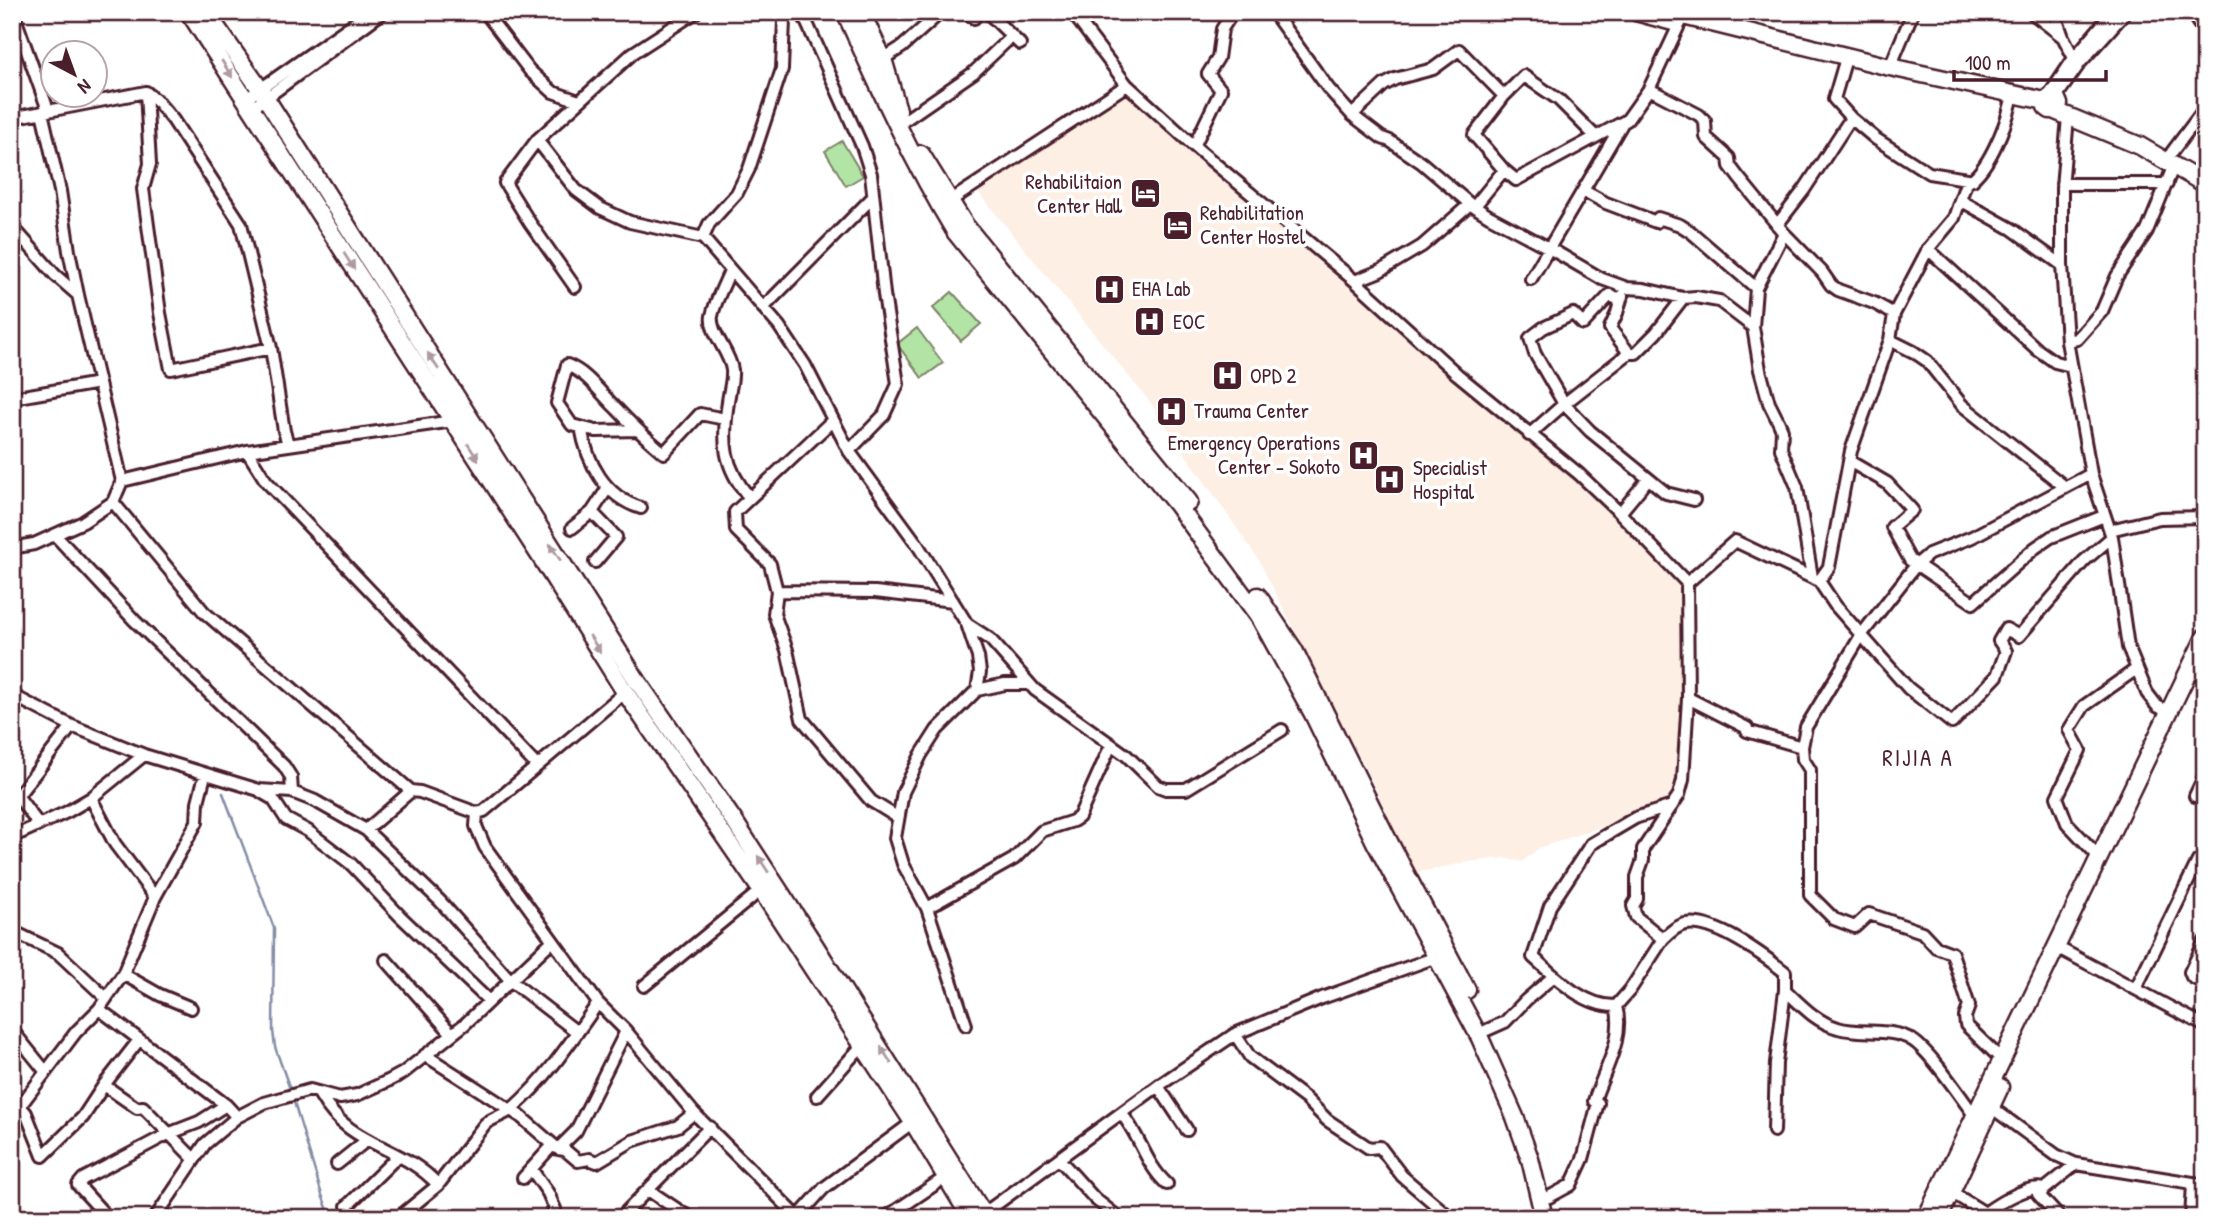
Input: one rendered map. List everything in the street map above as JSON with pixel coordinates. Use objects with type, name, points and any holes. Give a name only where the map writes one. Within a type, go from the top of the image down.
[{"type":"main road","points":[[189,12],[625,692],[761,890],[913,1122],[946,1178],[980,1217]]},
{"type":"main road","points":[[206,12],[262,94],[638,682],[736,824],[826,962],[980,1217]]},
{"type":"main road","points":[[845,12],[891,115],[927,185],[956,233],[1177,505],[1254,608],[1313,714],[1375,842],[1487,1030],[1539,1160],[1553,1218]]},
{"type":"main road","points":[[861,12],[883,59],[902,122],[965,225],[1183,495],[1259,596],[1294,650],[1443,955],[1515,1117],[1530,1159],[1544,1218]]},
{"type":"main road","points":[[1636,12],[1677,16],[2052,104],[2123,127],[2173,159],[2205,184]]},
{"type":"main road","points":[[1677,16],[1844,65],[2011,103],[2052,104],[2068,117],[2205,171]]},
{"type":"main road","points":[[1926,1218],[2205,638]]},
{"type":"main road","points":[[1938,1218],[2064,951],[2200,674],[2205,656]]},
{"type":"street","points":[[12,535],[14,549],[34,544],[83,522],[113,502],[122,481],[78,295],[45,111],[13,12]]},
{"type":"street","points":[[249,104],[370,12]]},
{"type":"street","points":[[262,94],[383,12]]},
{"type":"street","points":[[575,286],[505,183],[537,140],[579,101],[633,53],[696,12]]},
{"type":"street","points":[[703,238],[709,224],[737,193],[749,169],[782,69],[784,20],[788,12]]},
{"type":"street","points":[[802,12],[863,146],[871,174],[884,294],[898,384],[884,415],[849,450]]},
{"type":"street","points":[[883,59],[902,47],[941,12]]},
{"type":"street","points":[[965,12],[974,18],[978,12]]},
{"type":"street","points":[[902,122],[1016,40],[987,12]]},
{"type":"street","points":[[1194,146],[1221,90],[1208,74],[1218,58],[1222,29],[1233,12]]},
{"type":"street","points":[[1273,12],[1328,88],[1352,115],[1422,163],[1472,205],[1602,279],[1627,288],[1719,301],[1753,327]]},
{"type":"street","points":[[1890,67],[1913,12]]},
{"type":"street","points":[[2031,12],[2063,37]]},
{"type":"street","points":[[2054,12],[2074,58]]},
{"type":"street","points":[[2052,104],[2074,58],[2113,12]]},
{"type":"street","points":[[2052,104],[2080,63],[2126,12]]},
{"type":"street","points":[[2191,12],[2205,33]]},
{"type":"street","points":[[487,15],[530,71],[553,92],[579,101]]},
{"type":"street","points":[[1074,15],[1127,85],[1194,146],[1355,281],[1457,374],[1572,468],[1620,513],[1687,583],[1688,698],[1684,780],[1672,806],[1643,849],[1643,860],[1637,877],[1637,899],[1632,911],[1663,939]]},
{"type":"street","points":[[1531,279],[1622,124],[1637,109],[1649,89],[1677,16]]},
{"type":"street","points":[[1352,115],[1384,85],[1395,79],[1433,69],[1459,50],[1504,96]]},
{"type":"street","points":[[1844,65],[1834,99],[1851,118],[1876,139],[1929,173],[1973,180]]},
{"type":"street","points":[[1595,136],[1559,100],[1524,76],[1504,96],[1474,135],[1516,180],[1622,124]]},
{"type":"street","points":[[950,201],[1127,85]]},
{"type":"street","points":[[1649,89],[1699,115],[1705,121],[1706,137],[1729,158],[1730,166],[1780,229],[1838,290],[1874,303],[1894,314]]},
{"type":"street","points":[[145,92],[150,164],[143,189],[160,313],[172,369],[271,348]]},
{"type":"street","points":[[12,118],[145,92],[157,101],[173,120],[241,224],[271,348],[288,444]]},
{"type":"street","points":[[1816,579],[1829,566],[1849,461],[1861,418],[1890,340],[1894,314],[1928,249],[1951,224],[1966,183],[1973,180],[2002,131],[2011,103]]},
{"type":"street","points":[[2067,341],[2077,339],[2102,311],[2117,276],[2147,231],[2167,184],[2173,159],[2205,108]]},
{"type":"street","points":[[2068,117],[2062,184],[2062,265],[2071,366],[2091,474],[2111,533],[2124,629],[2135,670],[2157,706],[2169,712]]},
{"type":"street","points":[[1851,118],[1780,229],[1756,288],[1753,327],[1760,370],[1769,403],[1779,423],[1781,449],[1797,487],[1816,579],[1835,605],[1908,688],[1952,723],[1997,676],[2006,651],[1999,641],[2006,629],[2019,636],[2111,533],[2160,518],[2205,517]]},
{"type":"street","points":[[537,140],[576,190],[600,208],[630,222],[703,238],[779,326],[805,365],[849,450],[917,544],[967,624],[978,657],[980,672],[977,690]]},
{"type":"street","points":[[1355,281],[1380,271],[1422,246],[1472,205],[1504,170]]},
{"type":"street","points":[[2062,184],[2167,184]]},
{"type":"street","points":[[1584,191],[1606,203],[1656,222],[1658,218],[1681,225],[1756,288]]},
{"type":"street","points":[[763,308],[873,197]]},
{"type":"street","points":[[1960,200],[2012,229],[2062,265]]},
{"type":"street","points":[[12,226],[55,275],[78,295]]},
{"type":"street","points":[[1928,249],[1954,270],[2038,350],[2054,362],[2071,366]]},
{"type":"street","points":[[730,271],[711,318],[714,330],[729,356],[733,373],[725,419],[728,463],[731,472],[750,498]]},
{"type":"street","points":[[1627,288],[1619,301],[1618,313],[1610,328],[1629,354]]},
{"type":"street","points":[[1619,301],[1610,295],[1583,324],[1573,314],[1543,328],[1530,338],[1535,354],[1564,404],[1590,431],[1666,493],[1694,500]]},
{"type":"street","points":[[1529,435],[1629,354],[1636,354],[1683,298]]},
{"type":"street","points":[[1890,340],[1927,361],[1962,405],[2065,487]]},
{"type":"street","points":[[637,430],[596,430],[572,425],[557,403],[567,365],[580,370],[591,379],[637,430],[664,453],[700,414],[725,419]]},
{"type":"street","points":[[12,398],[99,383]]},
{"type":"street","points":[[832,420],[735,512],[736,530],[770,564],[776,591],[774,614],[787,650],[802,719],[871,801],[897,817]]},
{"type":"street","points":[[122,481],[247,451],[453,421]]},
{"type":"street","points":[[582,427],[584,441],[607,489],[625,503],[641,508]]},
{"type":"street","points":[[247,451],[273,488],[536,765]]},
{"type":"street","points":[[1849,461],[1887,482],[1912,510],[1892,527],[1910,560],[1973,603],[2051,537],[2104,516]]},
{"type":"street","points":[[2002,1060],[1966,1026],[1965,1017],[1969,1006],[1952,953],[1936,947],[1922,932],[1869,914],[1855,927],[1834,919],[1810,895],[1810,769],[1803,759],[1802,747],[1807,727],[1862,634],[1916,565],[1929,554],[1972,537],[2091,474]]},
{"type":"street","points":[[1620,513],[1648,479]]},
{"type":"street","points":[[572,528],[592,512],[607,489]]},
{"type":"street","points":[[113,502],[204,612],[411,791],[477,813],[491,807],[536,765],[625,692]]},
{"type":"street","points":[[592,512],[615,537],[595,562]]},
{"type":"street","points":[[55,535],[135,621],[284,766],[291,777],[292,792]]},
{"type":"street","points":[[1687,583],[1735,541],[1816,579]]},
{"type":"street","points":[[776,591],[875,592],[953,601]]},
{"type":"street","points":[[967,624],[990,639],[1028,684],[1126,755],[1158,786],[1186,789],[1282,730]]},
{"type":"street","points":[[2099,857],[2066,822],[2057,797],[2080,750],[2069,730],[2084,706],[2135,670]]},
{"type":"street","points":[[966,1024],[927,908],[903,864],[895,838],[897,817],[903,792],[937,730],[977,690],[1005,684],[1028,684]]},
{"type":"street","points":[[12,695],[72,726],[144,755],[259,790],[292,792],[315,801],[366,830],[440,901],[511,981],[577,1032]]},
{"type":"street","points":[[1688,698],[1747,728],[1746,731],[1802,747]]},
{"type":"street","points":[[39,825],[19,798],[19,794],[72,726]]},
{"type":"street","points":[[927,908],[1014,859],[1042,831],[1079,817],[1111,745]]},
{"type":"street","points":[[12,837],[91,798],[144,755]]},
{"type":"street","points":[[139,1040],[83,1117],[43,1156],[26,1113],[16,1109],[76,1032],[99,1009],[123,974],[155,897],[197,822],[198,802],[205,775]]},
{"type":"street","points":[[2195,796],[2205,775]]},
{"type":"street","points":[[259,790],[273,799],[286,819],[308,831],[351,864],[400,916],[489,1001]]},
{"type":"street","points":[[366,830],[411,791]]},
{"type":"street","points":[[91,798],[115,844],[155,897]]},
{"type":"street","points":[[1672,806],[1635,818],[1591,844],[1550,906],[1533,957],[1554,976],[1592,1002],[1616,1006],[1630,990],[1663,939],[1687,923],[1712,928],[1753,948],[1785,972],[1776,1063],[1774,1131]]},
{"type":"street","points":[[477,813],[476,826],[485,847],[598,1003],[626,1031],[694,1113],[798,1218],[824,1188],[913,1122]]},
{"type":"street","points":[[2136,988],[2198,861]]},
{"type":"street","points":[[644,986],[761,890]]},
{"type":"street","points":[[13,932],[58,953],[106,998]]},
{"type":"street","points":[[2205,940],[2190,972],[2192,977],[2205,984]]},
{"type":"street","points":[[155,1218],[205,1144],[237,1117],[251,1108],[310,1090],[320,1095],[340,1098],[372,1089],[403,1073],[452,1034],[552,941]]},
{"type":"street","points":[[2064,951],[2205,1026]]},
{"type":"street","points":[[980,1217],[1158,1086],[1235,1034],[1322,998],[1443,955]]},
{"type":"street","points":[[386,960],[452,1034]]},
{"type":"street","points":[[123,974],[160,995],[191,1007]]},
{"type":"street","points":[[1487,1030],[1505,1022],[1554,976]]},
{"type":"street","points":[[1785,990],[1811,1014],[1828,1024],[1912,1040],[1925,1052],[1974,1115]]},
{"type":"street","points":[[398,1218],[438,1185],[485,1124],[495,1116],[510,1111],[546,1075],[598,1003]]},
{"type":"street","points":[[1549,1197],[1571,1185],[1583,1158],[1598,1103],[1594,1101],[1613,1054],[1620,1022],[1616,1006]]},
{"type":"street","points":[[99,1009],[226,1105],[237,1117]]},
{"type":"street","points":[[12,1030],[46,1072]]},
{"type":"street","points":[[551,1218],[555,1209],[548,1193],[527,1174],[576,1131],[626,1031]]},
{"type":"street","points":[[1235,1034],[1250,1057],[1306,1099],[1327,1120],[1369,1148],[1380,1147],[1407,1182],[1451,1218]]},
{"type":"street","points":[[817,1096],[858,1050]]},
{"type":"street","points":[[425,1055],[520,1116],[555,1147],[565,1150],[578,1161],[589,1159],[597,1162],[632,1141],[678,1126],[694,1113]]},
{"type":"street","points":[[104,1085],[137,1108],[143,1107],[194,1159]]},
{"type":"street","points":[[1158,1086],[1186,1130]]},
{"type":"street","points":[[320,1095],[339,1121],[352,1132],[420,1168],[438,1185]]},
{"type":"street","points":[[108,1218],[78,1185],[87,1176],[167,1134],[199,1122],[226,1105]]},
{"type":"street","points":[[1991,1107],[2056,1155],[2076,1164],[2199,1184],[2191,1218]]},
{"type":"street","points":[[1121,1113],[1134,1131],[1154,1172],[1167,1184]]},
{"type":"street","points":[[620,1218],[710,1127]]},
{"type":"street","points":[[337,1164],[367,1140]]},
{"type":"street","points":[[347,1206],[398,1156]]},
{"type":"street","points":[[1059,1159],[1095,1199],[1119,1218]]},
{"type":"street","points":[[2038,1194],[2076,1164]]},
{"type":"street","points":[[885,1218],[946,1178]]},
{"type":"street","points":[[1951,1192],[1982,1216],[2021,1193],[2038,1187],[2043,1189],[2038,1194]]},
{"type":"street","points":[[648,1190],[690,1218]]},
{"type":"street","points":[[2038,1194],[2060,1218]]},
{"type":"shaded area","name":"Specialist Hospital","points":[[1129,88],[1683,575],[1685,681],[1680,789],[1668,804],[1539,848],[1522,862],[1504,858],[1415,873],[1371,779],[1258,559],[1160,417],[1154,413],[1156,411],[1149,401],[978,192]]},
{"type":"green space","points":[[842,141],[863,176],[846,186],[825,151]]},
{"type":"green space","points":[[952,292],[981,324],[961,341],[933,308]]},
{"type":"green space","points":[[917,328],[943,363],[922,378],[897,344]]},
{"type":"waterway","points":[[223,793],[274,928],[273,1031],[275,1047],[291,1092]]},
{"type":"waterway","points":[[293,1099],[331,1218]]},
{"type":"place","name":"Rehabilitaion Center Hall","points":[[1145,194]]},
{"type":"place","name":"Rehabilitation Center Hostel","points":[[1177,225]]},
{"type":"place","name":"EHA Lab","points":[[1109,289]]},
{"type":"place","name":"EOC","points":[[1150,322]]},
{"type":"place","name":"OPD 2","points":[[1227,376]]},
{"type":"place","name":"Trauma Center","points":[[1171,411]]},
{"type":"place","name":"Emergency Operations Center - Sokoto","points":[[1363,455]]},
{"type":"place","name":"Specialist Hospital","points":[[1390,480]]},
{"type":"district","name":"RIJIA A","points":[[1918,758]]}]
